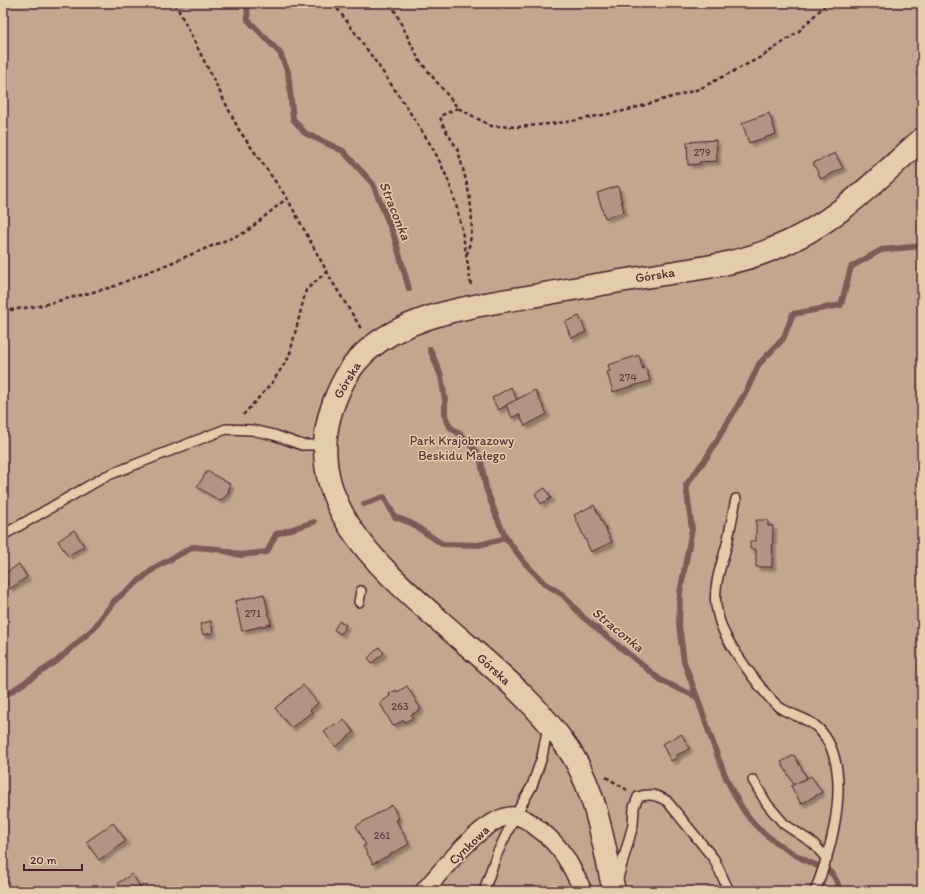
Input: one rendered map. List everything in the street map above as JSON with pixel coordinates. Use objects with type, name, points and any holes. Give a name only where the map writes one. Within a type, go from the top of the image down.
[{"type":"street","name":"Górska","points":[[614,891],[587,784],[570,750],[549,722],[524,696],[400,585],[361,543],[343,517],[332,490],[324,445],[327,423],[342,384],[350,370],[372,346],[386,337],[413,324],[448,312],[497,301],[716,265],[772,250],[801,237],[825,222],[870,188],[922,139]]},
{"type":"street","name":"Cynkowa","points":[[424,891],[488,825],[502,819],[515,816]]},
{"type":"street","points":[[515,816],[526,819],[561,849],[583,891]]},
{"type":"lane","points":[[3,535],[106,476],[226,429],[252,430],[274,435],[302,445],[324,445]]},
{"type":"lane","points":[[736,499],[717,583],[716,605],[720,622],[727,638],[773,702],[781,709],[818,727],[830,743],[837,766],[838,780],[832,836],[827,859],[815,891]]},
{"type":"lane","points":[[484,891],[496,856],[515,816],[532,786],[542,757],[549,722]]},
{"type":"lane","points":[[753,780],[767,804],[784,824],[813,843],[827,859]]},
{"type":"lane","name":"Górska","points":[[614,891],[633,824],[634,807],[638,797],[647,794],[660,797],[667,801],[714,859],[730,891]]},
{"type":"path","points":[[175,3],[239,130],[288,198],[327,271],[372,346]]},
{"type":"path","points":[[334,3],[401,100],[427,140],[444,171],[454,200],[467,256],[474,307]]},
{"type":"path","points":[[390,3],[419,60],[458,108],[491,126],[519,127],[567,122],[628,110],[700,89],[763,56],[799,31],[827,3]]},
{"type":"path","points":[[458,108],[440,116],[442,127],[457,150],[468,188],[473,219],[471,240],[467,256]]},
{"type":"path","points":[[3,311],[39,306],[119,285],[246,232],[288,198]]},
{"type":"path","points":[[226,429],[258,399],[271,384],[289,357],[306,290],[327,271]]},
{"type":"green space","name":"Park Krajobrazowy Beskidu Małego","points":[[3,3],[922,3],[922,891],[3,891]]},
{"type":"building","points":[[769,113],[776,134],[749,143],[742,123]]},
{"type":"building","points":[[716,140],[717,161],[699,162],[700,164],[688,165],[687,142]]},
{"type":"building","points":[[835,153],[843,168],[821,179],[813,163]]},
{"type":"building","points":[[618,186],[624,212],[605,218],[597,193]]},
{"type":"building","points":[[579,316],[586,332],[571,338],[565,322]]},
{"type":"building","points":[[639,355],[643,369],[646,368],[650,381],[613,392],[607,372],[610,371],[608,365]]},
{"type":"building","points":[[511,387],[517,400],[498,410],[492,398]]},
{"type":"building","points":[[535,390],[547,414],[525,426],[519,414],[512,418],[506,405]]},
{"type":"building","points":[[207,471],[230,484],[228,494],[220,501],[197,487]]},
{"type":"building","points":[[545,488],[551,498],[541,504],[535,494]]},
{"type":"building","points":[[594,505],[612,542],[591,552],[574,515]]},
{"type":"building","points":[[756,520],[768,520],[768,526],[773,526],[772,567],[756,567],[756,549],[750,549],[750,541],[756,541]]},
{"type":"building","points":[[74,530],[84,546],[68,556],[58,541]]},
{"type":"building","points":[[19,564],[27,577],[10,589],[3,575]]},
{"type":"building","points":[[264,594],[271,624],[242,631],[235,601]]},
{"type":"building","points":[[211,621],[213,633],[203,635],[200,624]]},
{"type":"building","points":[[339,621],[346,625],[341,634],[334,630]]},
{"type":"building","points":[[379,647],[384,653],[372,663],[368,658]]},
{"type":"building","points":[[303,685],[318,703],[310,710],[312,712],[291,728],[275,708]]},
{"type":"building","points":[[407,686],[421,709],[411,715],[413,718],[405,722],[404,720],[393,726],[380,703],[390,696],[389,694],[396,690],[397,692]]},
{"type":"building","points":[[344,720],[354,732],[336,747],[324,732],[335,724],[337,726]]},
{"type":"building","points":[[682,734],[689,749],[677,755],[677,758],[671,761],[662,744]]},
{"type":"building","points":[[794,755],[807,778],[794,785],[781,762]]},
{"type":"building","points":[[811,776],[822,792],[801,804],[791,786]]},
{"type":"building","points":[[392,805],[399,819],[396,820],[409,844],[373,864],[363,846],[366,845],[356,826]]},
{"type":"building","points":[[113,823],[126,841],[99,860],[86,842]]},
{"type":"building","points":[[132,874],[141,888],[136,891],[123,891],[118,883]]},
{"type":"waterway","name":"Straconka","points":[[247,3],[248,20],[280,53],[288,72],[293,119],[305,133],[343,151],[373,184],[395,239],[409,289]]},
{"type":"waterway","points":[[697,697],[684,662],[679,625],[680,593],[692,529],[686,485],[707,457],[747,390],[759,364],[783,339],[793,314],[841,305],[851,267],[881,250],[922,246]]},
{"type":"waterway","name":"Straconka","points":[[430,349],[441,376],[445,400],[445,416],[450,427],[465,438],[480,456],[486,488],[506,538],[525,563],[544,583],[563,595],[584,618],[662,681],[697,697],[731,789],[751,821],[784,848],[808,862],[830,872],[838,883],[840,891]]},
{"type":"waterway","points":[[364,504],[384,497],[395,517],[411,523],[442,544],[479,545],[506,538]]},
{"type":"waterway","points":[[3,697],[57,661],[94,628],[114,601],[156,567],[193,547],[218,549],[240,555],[267,552],[276,534],[314,522]]}]
